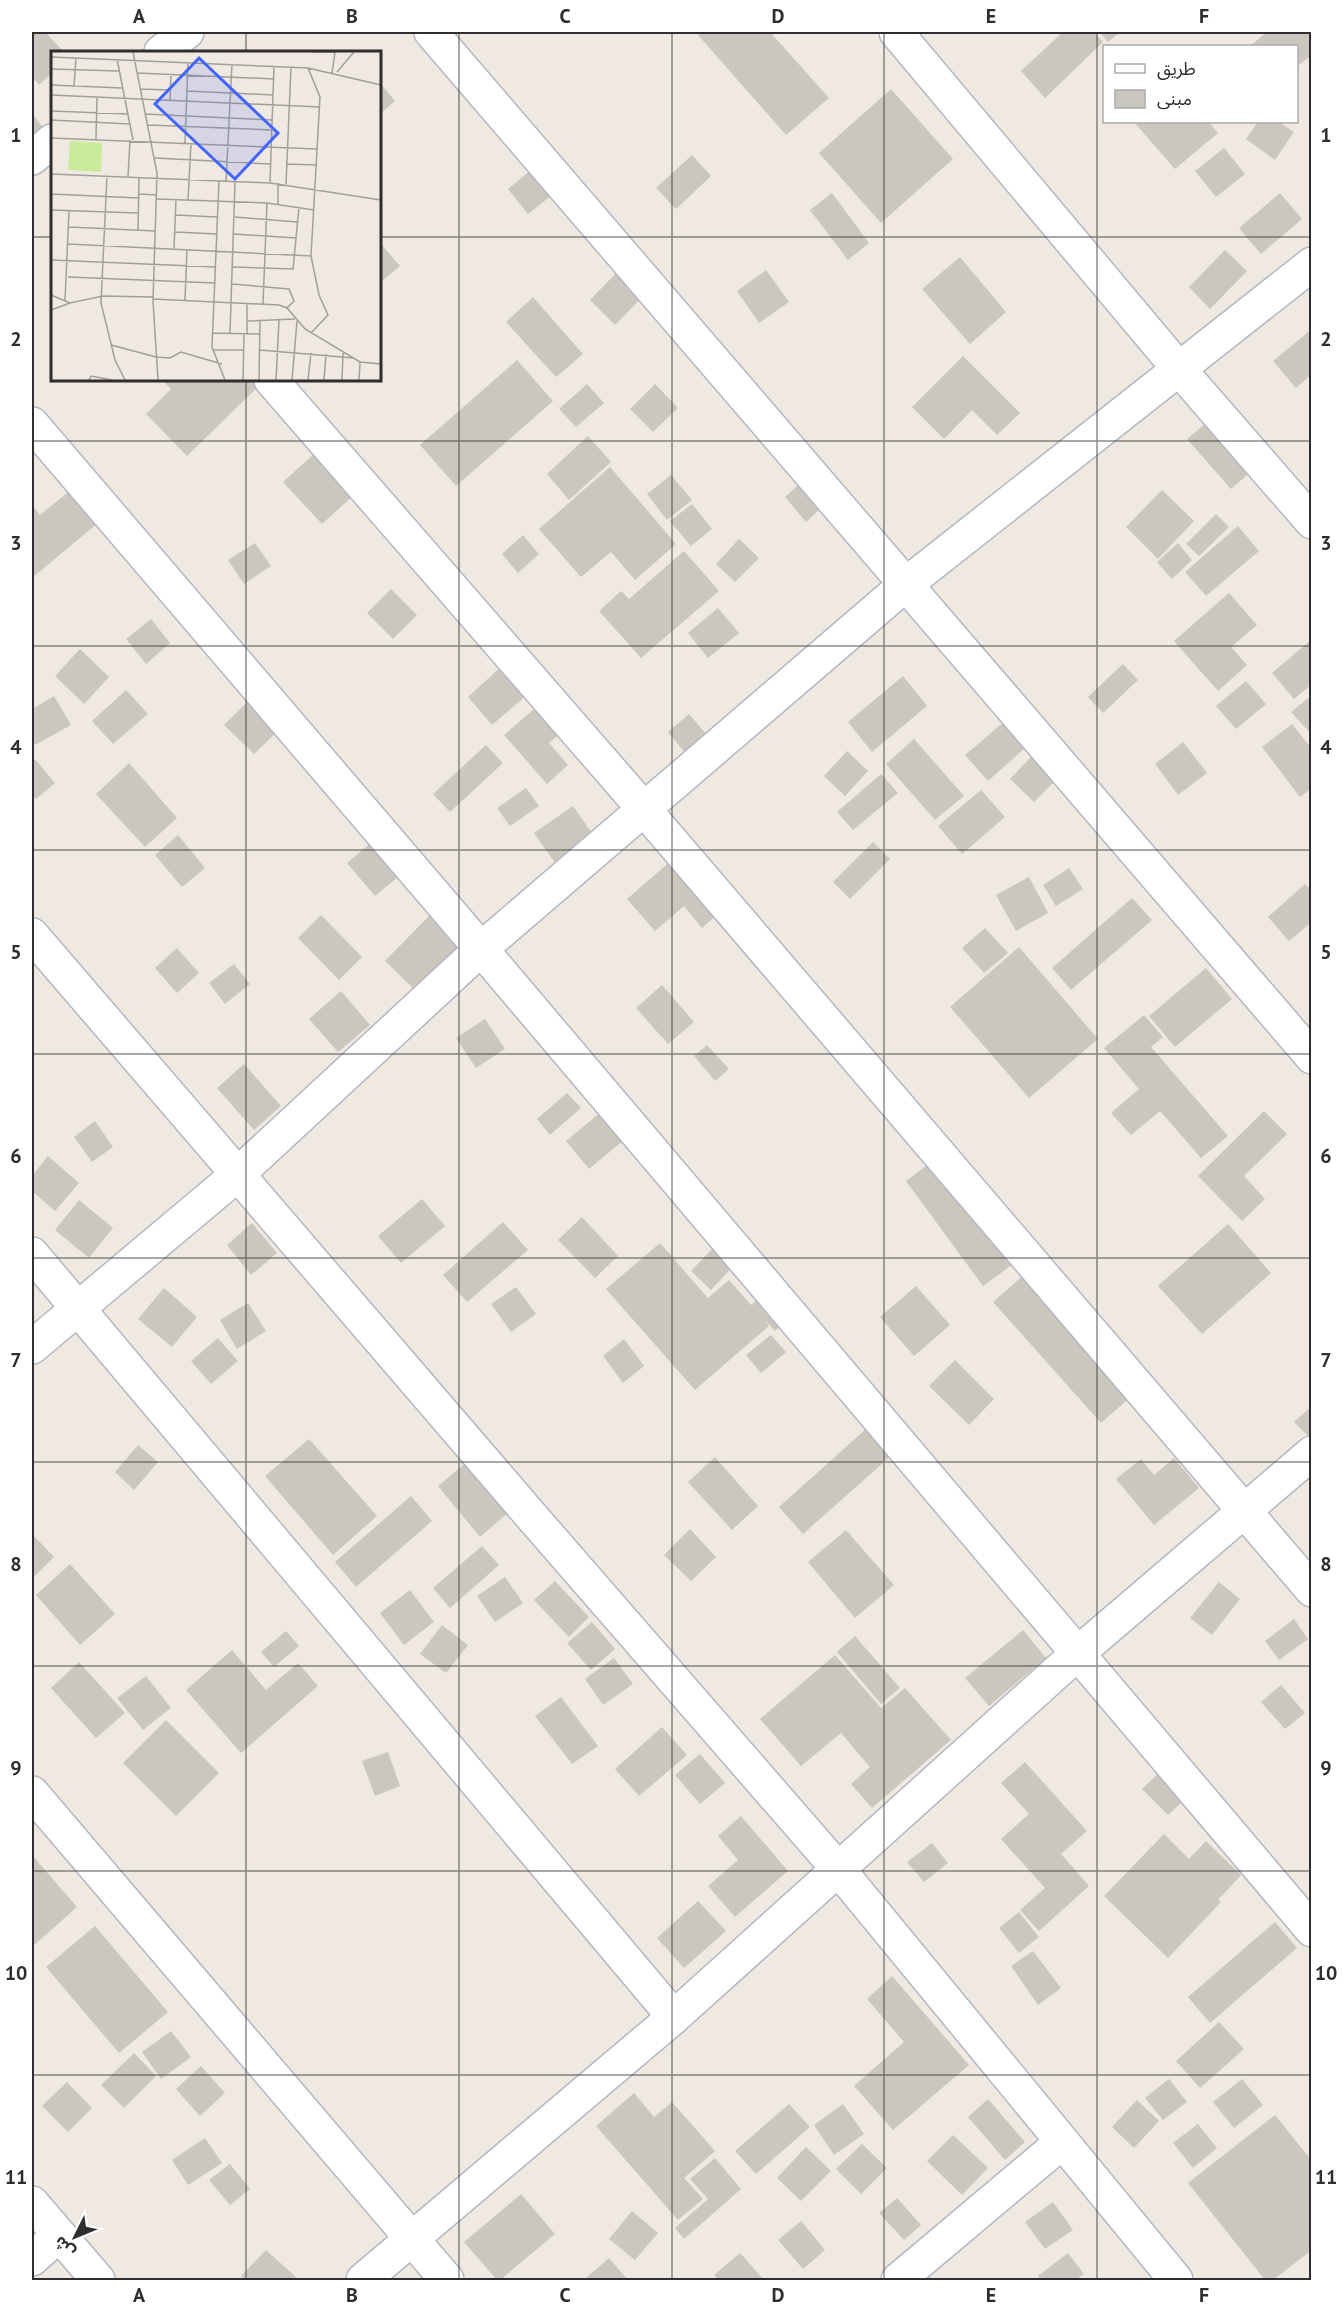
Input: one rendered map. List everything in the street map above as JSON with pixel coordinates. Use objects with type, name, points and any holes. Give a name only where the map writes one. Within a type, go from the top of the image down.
[{"type":"street","points":[[162,51],[187,32]]},
{"type":"street","points":[[430,32],[1311,1057]]},
{"type":"street","points":[[896,32],[1179,369],[1311,522]]},
{"type":"street","points":[[32,158],[51,142]]},
{"type":"street","points":[[32,1347],[237,1175],[481,949],[905,585],[1311,264]]},
{"type":"street","points":[[272,381],[643,808],[1311,1590]]},
{"type":"street","points":[[32,424],[481,949],[1311,1930]]},
{"type":"street","points":[[32,934],[237,1175],[839,1870],[1176,2280]]},
{"type":"street","points":[[32,1254],[674,2017]]},
{"type":"street","points":[[363,2280],[674,2017],[1078,1653],[1311,1454]]},
{"type":"street","points":[[32,1793],[447,2280]]},
{"type":"street","points":[[903,2279],[1062,2142]]},
{"type":"street","points":[[32,2203],[98,2280]]},
{"type":"street","points":[[32,2259],[58,2235]]},
{"type":"building","points":[[32,32],[45,32],[63,51],[51,51],[51,74],[39,85],[32,76]]},
{"type":"building","points":[[702,32],[770,32],[829,98],[786,135],[698,35]]},
{"type":"building","points":[[1063,32],[1094,32],[1103,42],[1045,98],[1021,71]]},
{"type":"building","points":[[1099,32],[1120,32],[1108,42]]},
{"type":"building","points":[[1267,32],[1307,32],[1312,36],[1312,55],[1298,66],[1298,45],[1251,45]]},
{"type":"building","points":[[381,84],[395,101],[381,113]]},
{"type":"building","points":[[891,89],[953,159],[881,223],[819,153]]},
{"type":"building","points":[[32,113],[46,132],[32,143]]},
{"type":"building","points":[[1135,123],[1210,123],[1218,133],[1175,169]]},
{"type":"building","points":[[1257,123],[1280,123],[1294,132],[1275,160],[1246,139]]},
{"type":"building","points":[[1224,148],[1245,174],[1216,197],[1195,171]]},
{"type":"building","points":[[692,155],[711,176],[676,209],[656,188]]},
{"type":"building","points":[[531,170],[552,195],[528,214],[508,189]]},
{"type":"building","points":[[832,193],[869,243],[848,260],[810,210]]},
{"type":"building","points":[[1280,193],[1302,219],[1261,254],[1239,228]]},
{"type":"building","points":[[381,244],[400,266],[381,282]]},
{"type":"building","points":[[1225,250],[1247,271],[1210,309],[1189,287]]},
{"type":"building","points":[[960,257],[1006,312],[970,344],[922,289]]},
{"type":"building","points":[[623,266],[648,291],[615,325],[590,300]]},
{"type":"building","points":[[766,270],[789,302],[759,323],[737,291]]},
{"type":"building","points":[[533,297],[583,354],[556,377],[506,322]]},
{"type":"building","points":[[1312,329],[1312,374],[1296,388],[1273,361]]},
{"type":"building","points":[[963,356],[1020,413],[997,435],[972,410],[944,439],[912,407]]},
{"type":"building","points":[[517,360],[553,401],[456,486],[420,445]]},
{"type":"building","points":[[163,381],[264,381],[187,456],[146,414],[171,389]]},
{"type":"building","points":[[587,384],[604,403],[576,427],[559,409]]},
{"type":"building","points":[[655,384],[678,408],[653,432],[630,409]]},
{"type":"building","points":[[1212,418],[1255,468],[1231,489],[1187,439]]},
{"type":"building","points":[[588,436],[611,462],[569,500],[547,474]]},
{"type":"building","points":[[326,443],[365,485],[322,524],[283,482]]},
{"type":"building","points":[[610,467],[676,544],[635,580],[611,552],[581,577],[539,529]]},
{"type":"building","points":[[671,475],[692,500],[667,520],[647,494]]},
{"type":"building","points":[[809,475],[830,500],[806,522],[785,497]]},
{"type":"building","points":[[77,485],[105,517],[32,578],[32,505],[40,515]]},
{"type":"building","points":[[1162,490],[1194,521],[1158,559],[1126,527]]},
{"type":"building","points":[[692,504],[712,529],[691,546],[670,521]]},
{"type":"building","points":[[1216,514],[1229,527],[1199,556],[1186,544]]},
{"type":"building","points":[[1238,526],[1259,551],[1206,596],[1185,572]]},
{"type":"building","points":[[523,535],[539,554],[518,573],[502,554]]},
{"type":"building","points":[[739,539],[759,558],[735,582],[716,564]]},
{"type":"building","points":[[255,543],[271,566],[244,584],[228,560]]},
{"type":"building","points":[[1178,543],[1192,560],[1172,579],[1157,562]]},
{"type":"building","points":[[684,551],[719,591],[641,658],[599,611],[621,591],[629,599]]},
{"type":"building","points":[[391,589],[417,615],[393,639],[367,613]]},
{"type":"building","points":[[1229,593],[1257,625],[1231,647],[1247,665],[1218,691],[1174,641]]},
{"type":"building","points":[[718,608],[739,633],[708,658],[688,633]]},
{"type":"building","points":[[151,619],[170,643],[146,664],[126,639]]},
{"type":"building","points":[[1312,639],[1312,684],[1294,699],[1272,673]]},
{"type":"building","points":[[80,649],[109,677],[84,704],[55,676]]},
{"type":"building","points":[[517,652],[542,682],[492,725],[468,697]]},
{"type":"building","points":[[1123,664],[1138,680],[1103,713],[1088,697]]},
{"type":"building","points":[[903,676],[927,706],[872,752],[848,722]]},
{"type":"building","points":[[1246,681],[1266,704],[1236,729],[1216,706]]},
{"type":"building","points":[[126,690],[148,714],[113,744],[92,721]]},
{"type":"building","points":[[554,692],[577,719],[549,743],[568,765],[547,784],[504,735]]},
{"type":"building","points":[[1312,695],[1312,735],[1291,712]]},
{"type":"building","points":[[54,696],[71,725],[35,745],[32,739],[32,709]]},
{"type":"building","points":[[251,698],[281,728],[254,754],[224,725]]},
{"type":"building","points":[[689,714],[713,742],[691,760],[668,732]]},
{"type":"building","points":[[1011,716],[1033,741],[988,781],[965,755]]},
{"type":"building","points":[[1292,724],[1312,749],[1312,788],[1300,797],[1262,747]]},
{"type":"building","points":[[914,739],[964,796],[935,820],[886,764]]},
{"type":"building","points":[[1183,742],[1207,773],[1178,795],[1155,764]]},
{"type":"building","points":[[486,745],[503,763],[450,812],[433,794]]},
{"type":"building","points":[[847,751],[868,771],[845,796],[824,776]]},
{"type":"building","points":[[1034,754],[1058,778],[1034,802],[1010,779]]},
{"type":"building","points":[[35,759],[55,783],[36,799],[32,795],[32,762]]},
{"type":"building","points":[[129,763],[177,818],[145,847],[96,794]]},
{"type":"building","points":[[881,774],[898,793],[853,830],[837,812]]},
{"type":"building","points":[[526,788],[539,806],[510,826],[497,808]]},
{"type":"building","points":[[981,790],[1005,817],[962,854],[938,826]]},
{"type":"building","points":[[573,806],[601,846],[562,873],[534,833]]},
{"type":"building","points":[[178,835],[205,868],[182,887],[155,855]]},
{"type":"building","points":[[380,835],[409,868],[375,896],[347,863]]},
{"type":"building","points":[[873,842],[890,859],[850,899],[833,882]]},
{"type":"building","points":[[681,852],[728,905],[702,928],[684,906],[655,931],[627,899]]},
{"type":"building","points":[[1069,868],[1083,889],[1056,906],[1043,885]]},
{"type":"building","points":[[1029,877],[1048,913],[1016,931],[996,895]]},
{"type":"building","points":[[1305,884],[1312,891],[1312,922],[1289,941],[1268,917]]},
{"type":"building","points":[[1132,898],[1152,920],[1071,990],[1052,968]]},
{"type":"building","points":[[321,915],[362,957],[339,980],[298,938]]},
{"type":"building","points":[[430,915],[460,945],[415,990],[385,961]]},
{"type":"building","points":[[985,928],[1008,953],[984,973],[962,948]]},
{"type":"building","points":[[1019,947],[1098,1039],[1029,1098],[950,1007]]},
{"type":"building","points":[[177,948],[199,973],[177,993],[155,968]]},
{"type":"building","points":[[234,964],[250,984],[225,1004],[209,983]]},
{"type":"building","points":[[1206,968],[1232,999],[1175,1047],[1149,1016]]},
{"type":"building","points":[[662,985],[694,1022],[668,1044],[636,1008]]},
{"type":"building","points":[[341,991],[370,1025],[338,1052],[309,1019]]},
{"type":"building","points":[[1144,1015],[1163,1037],[1151,1047],[1228,1136],[1201,1158],[1160,1111],[1131,1135],[1111,1113],[1139,1089],[1104,1048]]},
{"type":"building","points":[[485,1019],[505,1049],[476,1068],[456,1038]]},
{"type":"building","points":[[707,1045],[729,1069],[715,1081],[694,1056]]},
{"type":"building","points":[[244,1064],[281,1106],[254,1130],[217,1088]]},
{"type":"building","points":[[567,1093],[581,1108],[550,1135],[537,1119]]},
{"type":"building","points":[[613,1102],[636,1130],[589,1169],[566,1141]]},
{"type":"building","points":[[1264,1111],[1287,1134],[1244,1176],[1265,1199],[1242,1221],[1198,1176]]},
{"type":"building","points":[[95,1121],[113,1147],[92,1162],[74,1137]]},
{"type":"building","points":[[943,1153],[1020,1259],[983,1286],[906,1181]]},
{"type":"building","points":[[48,1156],[79,1183],[55,1211],[32,1191],[32,1176]]},
{"type":"building","points":[[422,1199],[445,1226],[401,1263],[378,1236]]},
{"type":"building","points":[[79,1200],[113,1228],[89,1258],[55,1230]]},
{"type":"building","points":[[582,1217],[618,1256],[595,1278],[558,1240]]},
{"type":"building","points":[[503,1222],[528,1250],[467,1302],[443,1275]]},
{"type":"building","points":[[252,1223],[277,1253],[251,1275],[227,1245]]},
{"type":"building","points":[[1228,1224],[1271,1273],[1202,1334],[1158,1286]]},
{"type":"building","points":[[660,1243],[708,1298],[729,1280],[751,1305],[773,1285],[797,1313],[775,1331],[763,1318],[769,1326],[695,1390],[606,1289]]},
{"type":"building","points":[[716,1245],[736,1263],[711,1290],[691,1271]]},
{"type":"building","points":[[1026,1273],[1134,1394],[1101,1423],[993,1302]]},
{"type":"building","points":[[916,1286],[950,1325],[914,1356],[880,1317]]},
{"type":"building","points":[[516,1287],[536,1314],[511,1332],[491,1304]]},
{"type":"building","points":[[164,1288],[197,1317],[172,1347],[138,1319]]},
{"type":"building","points":[[248,1303],[266,1331],[237,1349],[220,1320]]},
{"type":"building","points":[[771,1335],[786,1352],[761,1373],[746,1355]]},
{"type":"building","points":[[218,1338],[238,1361],[211,1384],[191,1361]]},
{"type":"building","points":[[624,1339],[644,1366],[623,1383],[603,1356]]},
{"type":"building","points":[[955,1360],[994,1399],[969,1425],[929,1386]]},
{"type":"building","points":[[1312,1406],[1312,1440],[1294,1422]]},
{"type":"building","points":[[876,1420],[901,1447],[803,1534],[779,1507]]},
{"type":"building","points":[[309,1439],[377,1516],[333,1555],[265,1476]]},
{"type":"building","points":[[138,1445],[158,1462],[134,1490],[115,1472]]},
{"type":"building","points":[[715,1457],[758,1506],[732,1530],[688,1482]]},
{"type":"building","points":[[1174,1458],[1199,1488],[1154,1525],[1116,1479],[1141,1459],[1154,1475]]},
{"type":"building","points":[[467,1462],[509,1512],[480,1537],[438,1486]]},
{"type":"building","points":[[411,1496],[432,1521],[356,1587],[335,1562]]},
{"type":"building","points":[[690,1529],[716,1557],[691,1581],[664,1555]]},
{"type":"building","points":[[846,1530],[894,1585],[855,1618],[808,1562]]},
{"type":"building","points":[[32,1534],[54,1557],[32,1579]]},
{"type":"building","points":[[482,1546],[499,1565],[450,1608],[433,1588]]},
{"type":"building","points":[[70,1564],[115,1614],[80,1645],[36,1595]]},
{"type":"building","points":[[505,1577],[523,1603],[495,1622],[477,1596]]},
{"type":"building","points":[[555,1581],[589,1617],[569,1637],[534,1600]]},
{"type":"building","points":[[1219,1582],[1240,1599],[1212,1635],[1190,1618]]},
{"type":"building","points":[[410,1590],[434,1622],[404,1645],[380,1613]]},
{"type":"building","points":[[1294,1619],[1308,1639],[1279,1660],[1265,1641]]},
{"type":"building","points":[[592,1622],[615,1649],[591,1670],[567,1643]]},
{"type":"building","points":[[442,1625],[468,1645],[446,1673],[420,1654]]},
{"type":"building","points":[[1023,1630],[1046,1658],[989,1706],[965,1678]]},
{"type":"building","points":[[286,1631],[299,1646],[274,1667],[261,1652]]},
{"type":"building","points":[[855,1636],[900,1688],[881,1704],[837,1652]]},
{"type":"building","points":[[232,1650],[266,1690],[298,1663],[318,1686],[241,1753],[186,1690]]},
{"type":"building","points":[[835,1655],[881,1708],[905,1688],[951,1740],[872,1808],[851,1784],[870,1767],[841,1733],[801,1766],[760,1719]]},
{"type":"building","points":[[614,1658],[633,1684],[603,1705],[585,1679]]},
{"type":"building","points":[[79,1662],[125,1713],[96,1738],[51,1688]]},
{"type":"building","points":[[146,1676],[171,1708],[143,1730],[117,1698]]},
{"type":"building","points":[[1281,1685],[1305,1713],[1285,1729],[1261,1702]]},
{"type":"building","points":[[561,1697],[598,1746],[572,1764],[535,1716]]},
{"type":"building","points":[[166,1720],[219,1773],[176,1816],[123,1763]]},
{"type":"building","points":[[662,1727],[687,1755],[639,1796],[615,1769]]},
{"type":"building","points":[[388,1752],[400,1786],[375,1796],[362,1761]]},
{"type":"building","points":[[700,1754],[725,1783],[700,1804],[675,1775]]},
{"type":"building","points":[[1025,1762],[1087,1831],[1061,1854],[1089,1886],[1039,1931],[1020,1910],[1045,1888],[1001,1839],[1029,1814],[1001,1783]]},
{"type":"building","points":[[1167,1765],[1193,1792],[1168,1815],[1142,1789]]},
{"type":"building","points":[[741,1816],[788,1871],[735,1917],[708,1886],[738,1860],[718,1836]]},
{"type":"building","points":[[1164,1834],[1189,1859],[1206,1841],[1241,1875],[1218,1900],[1221,1902],[1168,1958],[1104,1896]]},
{"type":"building","points":[[932,1843],[948,1863],[924,1882],[907,1862]]},
{"type":"building","points":[[32,1855],[77,1907],[32,1947]]},
{"type":"building","points":[[698,1901],[726,1931],[684,1968],[657,1938]]},
{"type":"building","points":[[1019,1912],[1039,1937],[1019,1953],[999,1928]]},
{"type":"building","points":[[1275,1922],[1297,1948],[1210,2023],[1188,1997]]},
{"type":"building","points":[[95,1926],[168,2012],[119,2053],[46,1967]]},
{"type":"building","points":[[1033,1951],[1061,1988],[1038,2005],[1011,1966]]},
{"type":"building","points":[[892,1976],[969,2065],[893,2130],[854,2086],[904,2042],[867,1999]]},
{"type":"building","points":[[1219,2022],[1244,2049],[1200,2088],[1176,2061]]},
{"type":"building","points":[[171,2031],[191,2057],[161,2079],[142,2052]]},
{"type":"building","points":[[134,2053],[156,2076],[124,2108],[101,2085]]},
{"type":"building","points":[[201,2066],[225,2093],[200,2116],[176,2089]]},
{"type":"building","points":[[1169,2079],[1187,2102],[1163,2120],[1145,2098]]},
{"type":"building","points":[[1242,2079],[1263,2105],[1234,2128],[1213,2102]]},
{"type":"building","points":[[67,2082],[92,2108],[68,2132],[42,2106]]},
{"type":"building","points":[[634,2093],[654,2117],[672,2102],[715,2151],[684,2178],[703,2199],[678,2220],[596,2126]]},
{"type":"building","points":[[988,2099],[1025,2142],[1005,2160],[968,2117]]},
{"type":"building","points":[[1137,2100],[1159,2121],[1134,2148],[1112,2127]]},
{"type":"building","points":[[789,2104],[810,2127],[756,2174],[735,2151]]},
{"type":"building","points":[[843,2104],[864,2134],[834,2155],[814,2125]]},
{"type":"building","points":[[1275,2115],[1312,2161],[1312,2250],[1273,2280],[1265,2280],[1188,2183]]},
{"type":"building","points":[[1198,2124],[1217,2148],[1193,2168],[1173,2143]]},
{"type":"building","points":[[953,2135],[988,2168],[962,2195],[927,2161]]},
{"type":"building","points":[[205,2138],[222,2163],[188,2185],[172,2160]]},
{"type":"building","points":[[862,2144],[887,2168],[861,2194],[836,2169]]},
{"type":"building","points":[[806,2147],[831,2171],[801,2201],[777,2178]]},
{"type":"building","points":[[715,2158],[741,2189],[684,2239],[675,2228],[708,2199],[690,2179]]},
{"type":"building","points":[[230,2164],[250,2189],[230,2205],[209,2180]]},
{"type":"building","points":[[521,2194],[555,2234],[500,2280],[497,2280],[464,2242]]},
{"type":"building","points":[[897,2198],[921,2225],[904,2240],[879,2213]]},
{"type":"building","points":[[1053,2202],[1073,2230],[1045,2249],[1025,2222]]},
{"type":"building","points":[[632,2211],[658,2233],[635,2260],[609,2239]]},
{"type":"building","points":[[801,2221],[825,2250],[803,2269],[778,2240]]},
{"type":"building","points":[[266,2250],[296,2277],[293,2280],[246,2280],[241,2276]]},
{"type":"building","points":[[740,2253],[764,2280],[719,2280],[714,2275]]},
{"type":"building","points":[[1068,2253],[1084,2274],[1075,2280],[1041,2280],[1038,2276]]},
{"type":"building","points":[[609,2258],[628,2280],[590,2280],[587,2277]]}]
